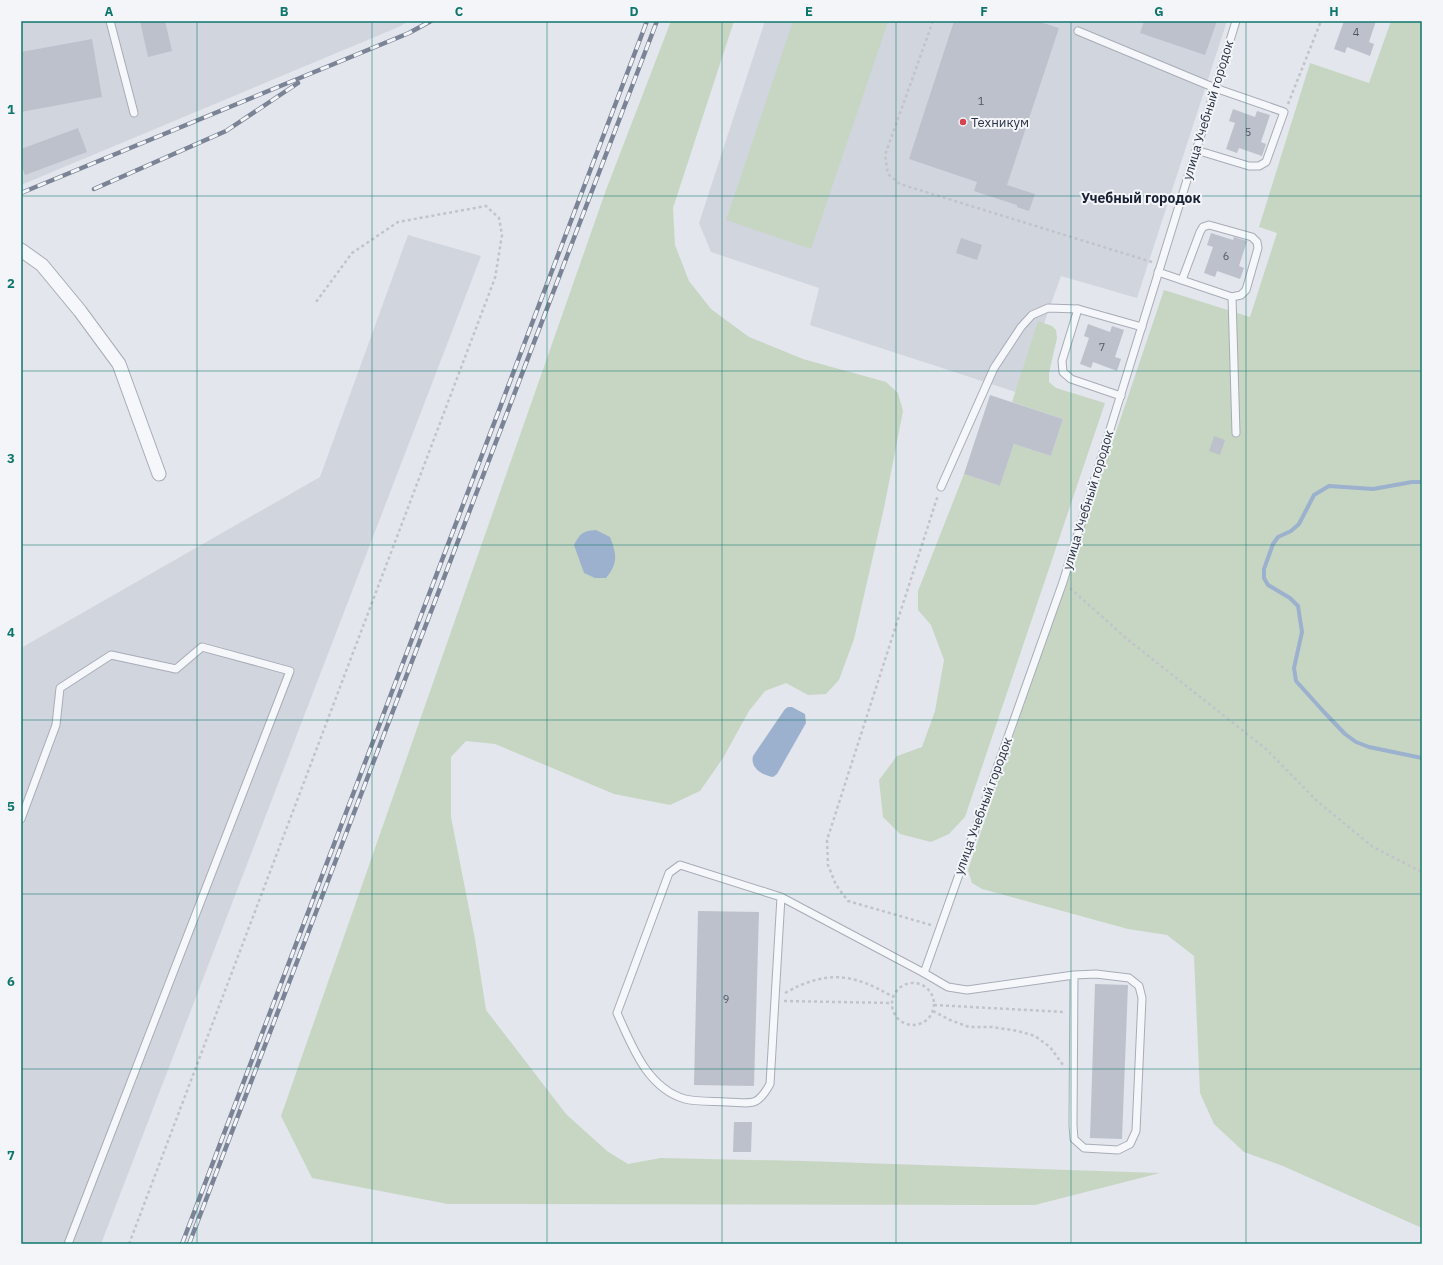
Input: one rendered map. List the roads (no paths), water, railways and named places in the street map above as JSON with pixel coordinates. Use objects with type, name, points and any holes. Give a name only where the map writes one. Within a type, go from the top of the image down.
[{"type":"street","points":[[21,250],[42,265],[80,311],[119,364],[159,474]]},
{"type":"lane","points":[[110,21],[134,113]]},
{"type":"lane","name":"улица Учебный городок","points":[[924,973],[1063,582],[1236,21]]},
{"type":"lane","points":[[1078,31],[1215,88],[1284,112],[1266,162],[1259,166],[1249,166],[1196,150]]},
{"type":"lane","points":[[1159,268],[1182,280],[1232,297],[1241,295],[1246,290],[1258,248],[1257,242],[1252,237],[1209,225],[1203,226],[1182,280]]},
{"type":"lane","points":[[1232,297],[1236,433]]},
{"type":"lane","points":[[941,487],[994,368],[1021,327],[1032,315],[1048,308],[1078,308],[1142,327]]},
{"type":"lane","points":[[1078,308],[1062,361],[1063,372],[1071,379],[1121,396]]},
{"type":"lane","points":[[21,819],[56,725],[60,688],[111,655],[176,669],[202,647],[290,671],[68,1244]]},
{"type":"lane","points":[[781,897],[770,1084],[763,1097],[752,1103],[686,1099],[666,1090],[650,1075],[637,1056],[617,1013],[669,872],[680,865],[781,897],[948,987],[967,990],[1074,975],[1096,974],[1129,978],[1139,986],[1142,998],[1136,1131],[1130,1144],[1118,1150],[1084,1148],[1074,1139],[1072,1125],[1074,975]]},
{"type":"water","points":[[596,530],[610,537],[614,549],[615,559],[613,568],[606,578],[595,578],[584,573],[574,545],[582,533]]},
{"type":"water","points":[[792,707],[805,714],[806,723],[777,774],[773,777],[761,773],[755,767],[753,764],[753,756],[785,709]]},
{"type":"waterway","points":[[1422,482],[1412,482],[1373,489],[1329,486],[1314,495],[1299,524],[1291,531],[1278,537],[1273,544],[1264,569],[1264,578],[1268,585],[1290,598],[1298,606],[1302,632],[1294,668],[1296,681],[1345,734],[1356,742],[1369,747],[1422,758]]},
{"type":"railway","points":[[21,193],[409,33],[431,21]]},
{"type":"railway","points":[[182,1244],[647,21]]},
{"type":"railway","points":[[189,1244],[657,21]]},
{"type":"railway","points":[[94,189],[226,131],[298,83]]},
{"type":"place","name":"Техникум","points":[[963,122]]},
{"type":"district","name":"Учебный городок","points":[[1141,198]]}]
